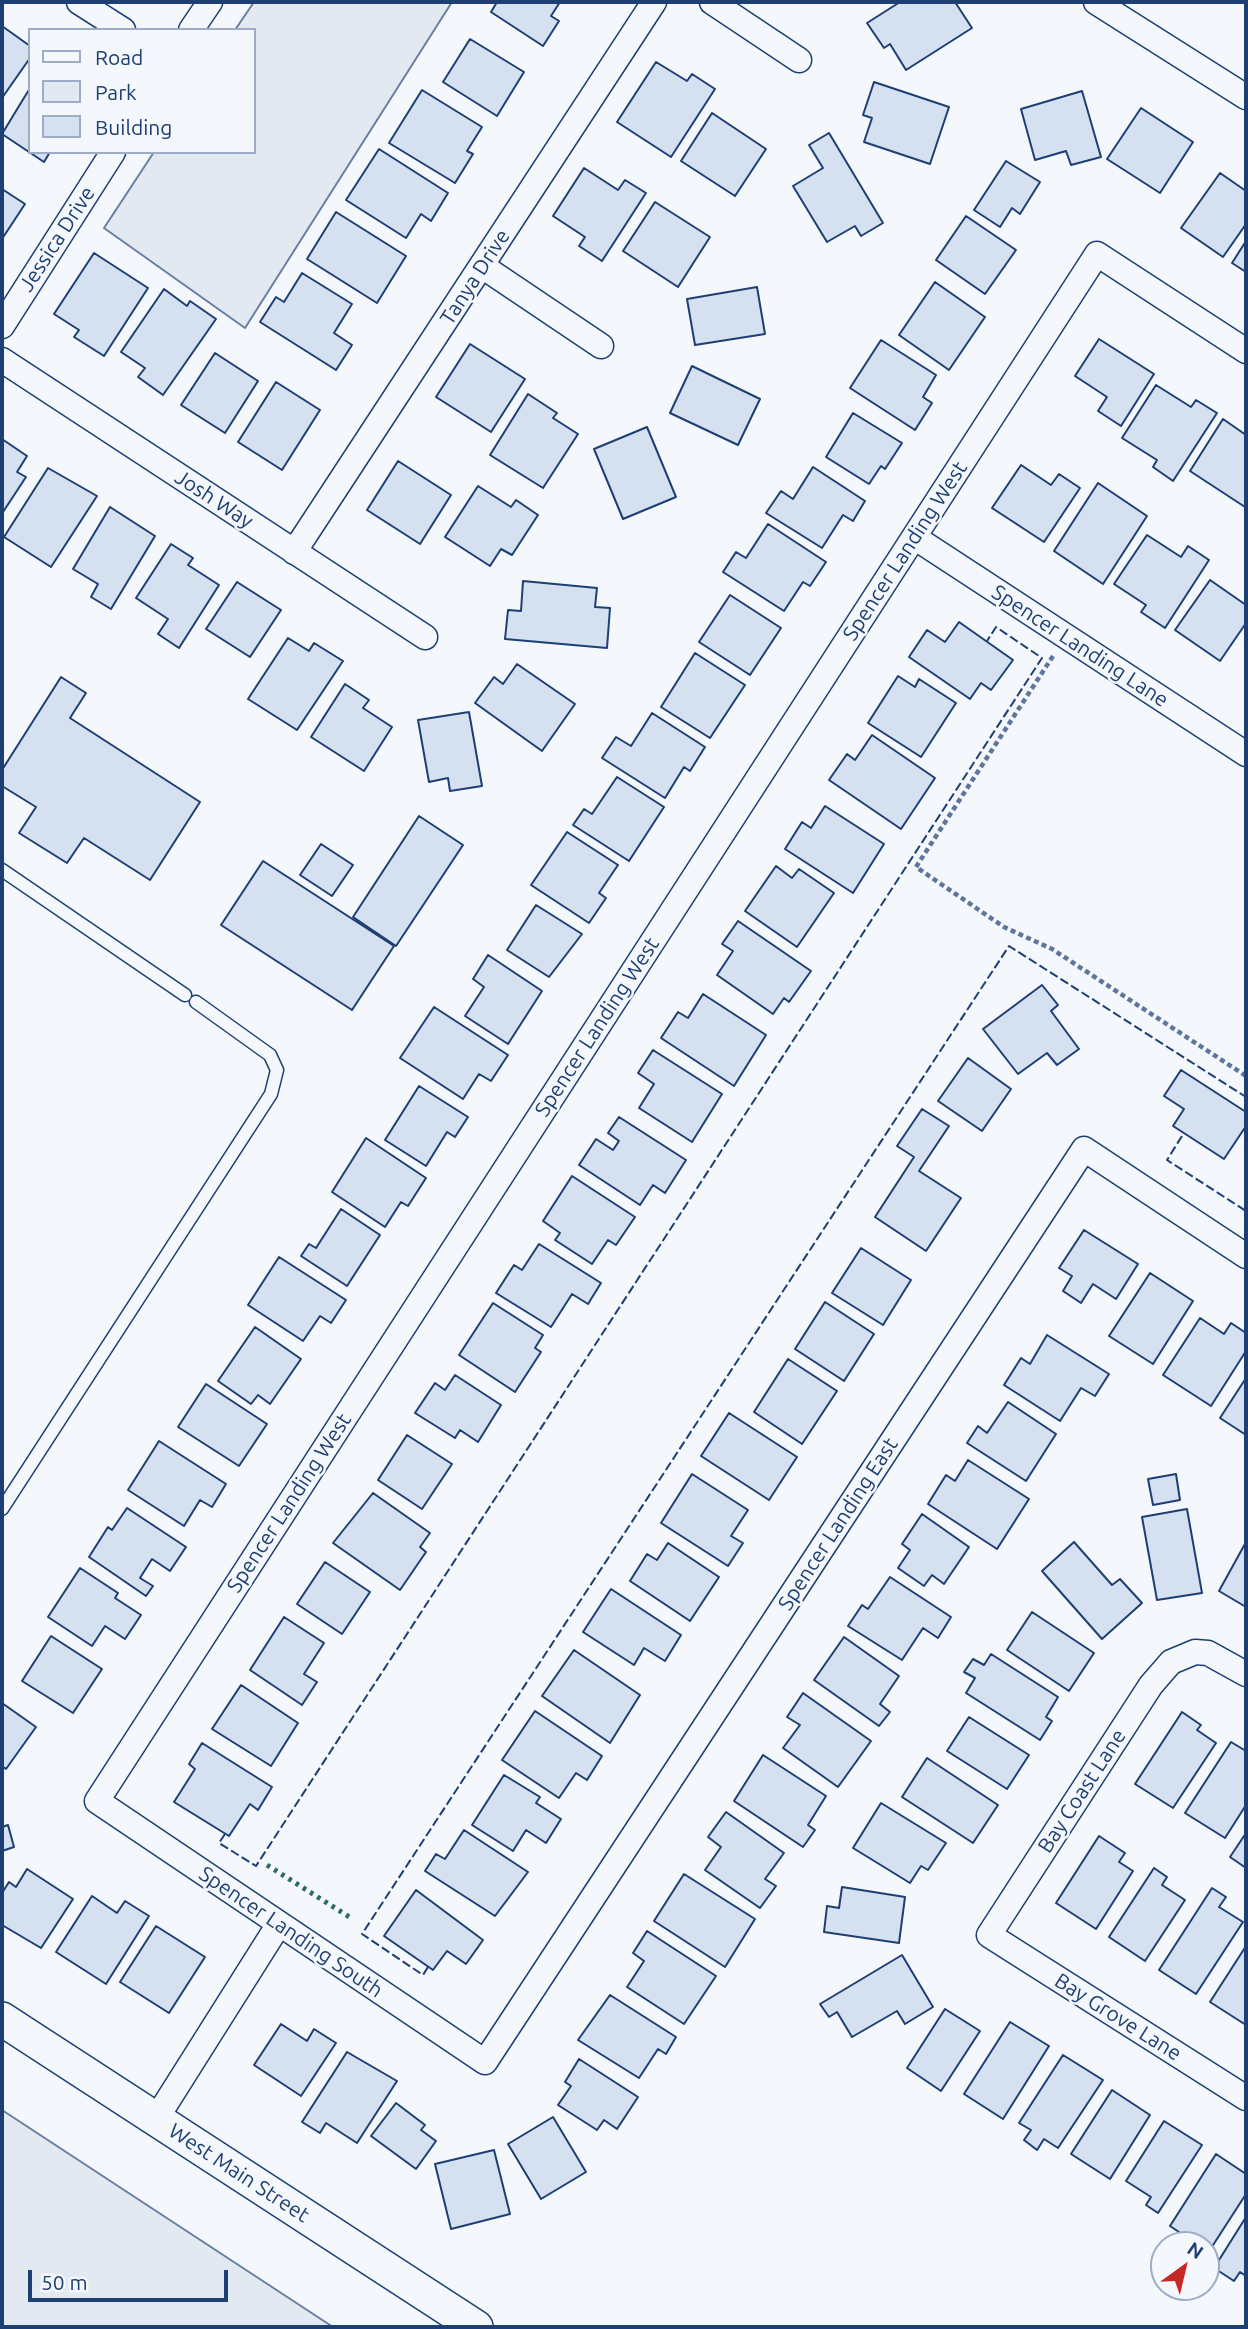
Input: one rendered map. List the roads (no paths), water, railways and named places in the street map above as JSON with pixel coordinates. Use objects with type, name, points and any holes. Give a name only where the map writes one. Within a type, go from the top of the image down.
[{"type":"main road","name":"West Main Street","points":[[2,2019],[475,2327]]},
{"type":"street","points":[[79,2],[120,28]]},
{"type":"street","points":[[192,28],[210,2]]},
{"type":"street","name":"Tanya Drive","points":[[295,552],[654,2]]},
{"type":"street","points":[[712,2],[799,61]]},
{"type":"street","points":[[1096,2],[1246,97]]},
{"type":"street","name":"Jessica Drive","points":[[2,326],[112,154]]},
{"type":"street","name":"Spencer Landing West","points":[[97,1801],[1097,254],[1246,351]]},
{"type":"street","points":[[482,266],[601,346]]},
{"type":"street","name":"Josh Way","points":[[2,360],[425,637]]},
{"type":"street","name":"Spencer Landing Lane","points":[[914,537],[1246,754]]},
{"type":"street","name":"Spencer Landing East","points":[[485,2062],[1084,1149],[1246,1256]]},
{"type":"street","name":"Bay Coast Lane","points":[[989,1935],[1151,1685],[1171,1662],[1183,1655],[1208,1653],[1246,1674]]},
{"type":"street","name":"Spencer Landing South","points":[[97,1801],[485,2062]]},
{"type":"street","points":[[156,2119],[279,1924]]},
{"type":"street","name":"Bay Grove Lane","points":[[989,1935],[1246,2098]]},
{"type":"lane","points":[[2,870],[270,1055],[277,1070],[271,1094],[2,1509]]}]
